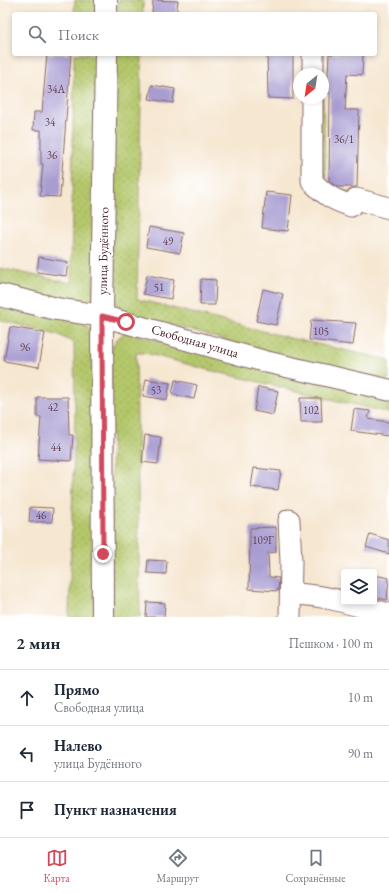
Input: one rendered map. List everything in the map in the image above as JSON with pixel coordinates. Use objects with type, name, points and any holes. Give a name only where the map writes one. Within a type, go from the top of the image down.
[{"type":"street","points":[[106,0],[106,12]]},
{"type":"street","name":"улица Будённого","points":[[103,617],[102,316],[106,56]]},
{"type":"street","points":[[312,68],[313,56]]},
{"type":"street","points":[[312,104],[312,181],[322,193],[331,199],[344,204],[351,206],[356,199],[389,208]]},
{"type":"street","name":"Свободная улица","points":[[0,295],[57,309],[102,316],[268,362],[389,390]]},
{"type":"street","points":[[289,520],[291,562],[290,617]]},
{"type":"street","points":[[291,594],[301,594],[340,601],[389,614]]},
{"type":"green space","points":[[75,0],[97,0],[97,12],[74,12]]},
{"type":"green space","points":[[118,0],[143,0],[143,12],[117,12]]},
{"type":"green space","points":[[74,56],[97,56],[93,303],[76,302],[0,285],[0,268],[71,283]]},
{"type":"green space","points":[[116,56],[142,56],[137,299],[290,338],[389,360],[389,380],[260,350],[124,312],[115,304],[112,284]]},
{"type":"green space","points":[[320,104],[323,104],[326,186],[389,201],[389,207],[333,194],[323,187],[318,175]]},
{"type":"green space","points":[[0,302],[84,322],[92,331],[95,617],[69,617],[75,414],[74,343],[57,334],[0,320]]},
{"type":"green space","points":[[125,332],[389,396],[389,413],[209,370],[145,353],[136,353],[140,617],[112,617],[111,349],[116,340]]},
{"type":"building","points":[[153,0],[178,1],[176,12],[152,12]]},
{"type":"building","points":[[47,56],[71,56],[60,197],[40,196],[43,164],[41,164],[41,130],[33,130],[34,112],[42,112]]},
{"type":"building","points":[[267,56],[293,56],[293,99],[268,98]]},
{"type":"building","points":[[329,56],[363,56],[362,75],[347,74],[345,110],[359,110],[357,187],[337,187],[329,181]]},
{"type":"building","points":[[152,85],[175,89],[173,103],[149,99]]},
{"type":"building","points":[[266,192],[292,195],[288,231],[262,228]]},
{"type":"building","points":[[149,227],[184,233],[180,253],[146,247]]},
{"type":"building","points":[[39,257],[68,262],[66,276],[37,272]]},
{"type":"building","points":[[147,275],[174,280],[171,299],[143,294]]},
{"type":"building","points":[[201,279],[216,280],[215,305],[200,305]]},
{"type":"building","points":[[263,289],[283,294],[276,325],[256,321]]},
{"type":"building","points":[[311,320],[356,323],[353,345],[309,340]]},
{"type":"building","points":[[10,327],[45,333],[39,367],[4,361]]},
{"type":"building","points":[[146,379],[170,383],[167,400],[143,396]]},
{"type":"building","points":[[175,380],[197,385],[194,399],[172,394]]},
{"type":"building","points":[[258,387],[278,391],[273,415],[254,411]]},
{"type":"building","points":[[37,397],[68,397],[69,435],[73,435],[71,461],[38,459],[41,417],[37,417]]},
{"type":"building","points":[[300,398],[321,398],[322,422],[301,422]]},
{"type":"building","points":[[354,409],[370,411],[368,419],[389,422],[389,436],[351,431]]},
{"type":"building","points":[[145,435],[161,437],[158,464],[142,462]]},
{"type":"building","points":[[254,468],[281,471],[278,490],[251,487]]},
{"type":"building","points":[[30,507],[53,508],[52,522],[29,522]]},
{"type":"building","points":[[276,527],[276,552],[268,553],[269,577],[279,578],[278,591],[249,589],[250,528]]},
{"type":"building","points":[[370,534],[389,540],[389,554],[366,547]]},
{"type":"building","points":[[148,560],[167,561],[166,574],[147,573]]},
{"type":"building","points":[[377,576],[389,578],[387,600],[377,598]]},
{"type":"building","points":[[147,602],[165,603],[164,617],[146,617]]},
{"type":"route","points":[[103,554],[102,316],[126,322]]}]
